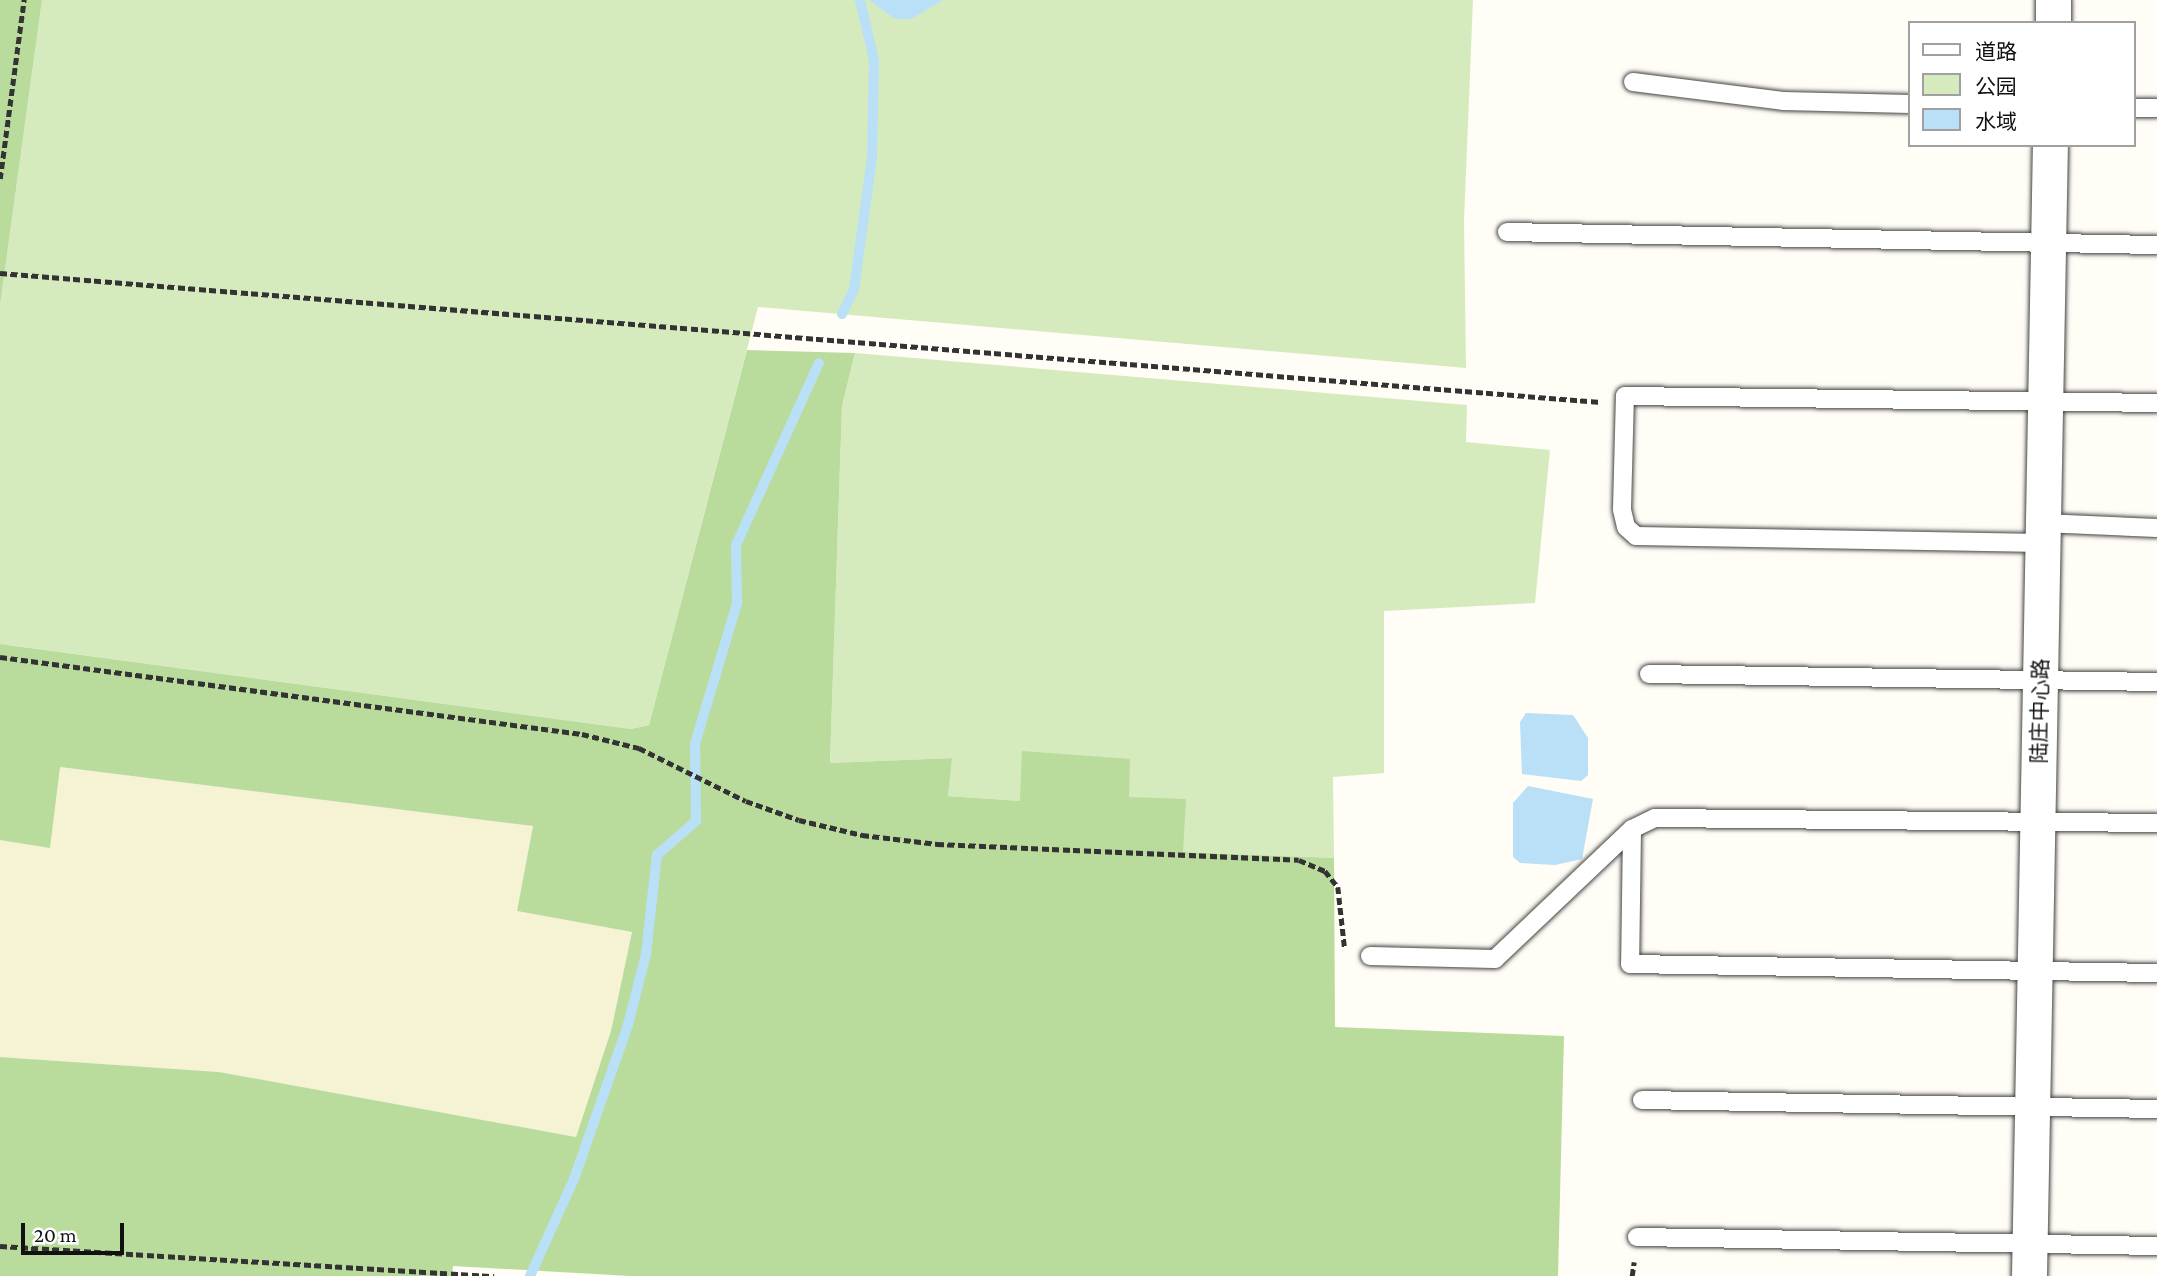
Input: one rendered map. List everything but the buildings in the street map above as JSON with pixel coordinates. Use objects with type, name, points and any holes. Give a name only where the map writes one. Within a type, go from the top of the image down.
[{"type":"street","points":[[2053,0],[2053,21]]},
{"type":"street","name":"陆庄中心路","points":[[2029,1261],[2050,147]]},
{"type":"lane","points":[[1633,82],[1783,101],[1909,104]]},
{"type":"lane","points":[[2136,108],[2157,108]]},
{"type":"lane","points":[[1507,232],[2157,245]]},
{"type":"lane","points":[[2157,403],[1625,396],[1622,509],[1636,536],[2043,533],[2157,528]]},
{"type":"lane","points":[[1649,674],[2040,678],[2157,682]]},
{"type":"lane","points":[[1370,956],[1495,959],[1632,829],[1655,818],[2037,819],[2157,823]]},
{"type":"lane","points":[[1632,829],[1630,964],[2157,973]]},
{"type":"lane","points":[[1642,1100],[2157,1109]]},
{"type":"lane","points":[[1637,1237],[2029,1261],[2157,1245]]},
{"type":"path","points":[[0,179],[24,0]]},
{"type":"path","points":[[0,273],[1561,402],[1596,404],[1625,396]]},
{"type":"path","points":[[0,657],[582,734],[650,752],[778,813],[862,835],[937,844],[1299,860],[1325,871],[1338,887],[1345,950],[1370,956]]},
{"type":"path","points":[[0,1246],[494,1276]]},
{"type":"shaded area","points":[[59,767],[533,826],[517,911],[632,932],[611,1031],[576,1137],[219,1072],[0,1057],[0,840],[50,847]]},
{"type":"green space","points":[[0,0],[42,0],[0,306]]},
{"type":"green space","points":[[42,0],[1473,0],[1464,221],[1466,368],[758,307],[649,725],[631,729],[0,644],[0,306]]},
{"type":"green space","points":[[747,350],[855,353],[842,406],[830,763],[952,758],[948,796],[1020,801],[1022,751],[1130,759],[1129,797],[1186,799],[1183,852],[1334,858],[1335,1027],[1564,1036],[1558,1276],[630,1276],[453,1266],[452,1276],[0,1276],[0,1057],[219,1072],[576,1137],[611,1031],[632,932],[517,911],[533,826],[60,767],[50,848],[0,840],[0,644],[631,729],[649,725]]},
{"type":"green space","points":[[855,353],[1467,405],[1466,442],[1550,450],[1535,603],[1384,611],[1384,773],[1333,777],[1334,858],[1183,852],[1128,797],[1129,759],[1020,801],[948,796],[951,758],[830,763],[842,406]]},
{"type":"water","points":[[869,0],[943,0],[911,19],[895,19]]},
{"type":"water","points":[[1526,713],[1573,715],[1588,738],[1588,775],[1581,781],[1522,774],[1520,722]]},
{"type":"water","points":[[1528,786],[1593,799],[1582,859],[1555,865],[1520,863],[1513,857],[1513,803]]},
{"type":"waterway","points":[[842,314],[854,289],[872,158],[874,60],[860,0]]},
{"type":"waterway","points":[[530,1276],[574,1179],[628,1025],[646,954],[657,855],[696,821],[695,744],[737,603],[736,545],[819,363]]}]
